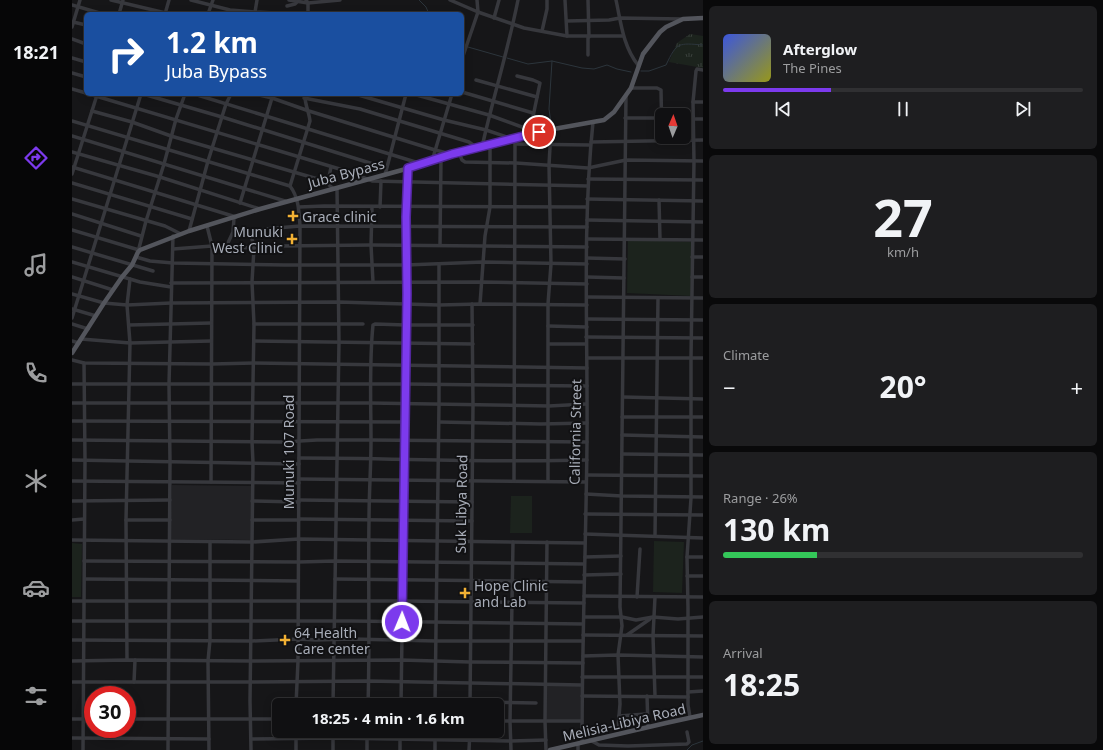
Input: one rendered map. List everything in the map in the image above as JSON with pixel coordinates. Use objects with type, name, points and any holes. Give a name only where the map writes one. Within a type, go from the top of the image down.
[{"type":"main road","name":"Juba Bypass","points":[[138,251],[173,236],[285,201],[385,175],[452,154],[514,139],[530,132],[604,120],[609,117],[626,96],[631,88],[643,54],[660,32],[666,27],[683,19],[703,18]]},
{"type":"main road","points":[[72,353],[104,303],[132,265],[138,251]]},
{"type":"main road","name":"Melisia-Libiya Road","points":[[550,750],[703,715]]},
{"type":"street","points":[[72,27],[80,0]]},
{"type":"street","points":[[111,0],[160,12]]},
{"type":"street","points":[[167,12],[170,0]]},
{"type":"street","points":[[191,0],[211,6],[255,12],[257,0]]},
{"type":"street","points":[[209,12],[213,0]]},
{"type":"street","points":[[289,0],[307,2],[340,0]]},
{"type":"street","points":[[450,0],[513,25],[568,36],[623,36]]},
{"type":"street","points":[[464,53],[478,12],[477,0]]},
{"type":"street","points":[[494,18],[499,0]]},
{"type":"street","points":[[72,121],[290,186],[310,121],[309,111],[305,104],[305,96],[347,106],[440,133],[468,142],[480,148],[486,130],[519,0]]},
{"type":"street","points":[[542,31],[547,9],[547,0]]},
{"type":"street","points":[[565,0],[568,36]]},
{"type":"street","points":[[588,0],[588,55]]},
{"type":"street","points":[[616,0],[623,36],[629,53],[638,65]]},
{"type":"street","points":[[287,6],[298,1]]},
{"type":"street","points":[[120,12],[123,2]]},
{"type":"street","points":[[307,2],[308,12]]},
{"type":"street","points":[[72,5],[96,12]]},
{"type":"street","points":[[567,21],[609,20],[620,18],[683,19]]},
{"type":"street","points":[[73,22],[84,25]]},
{"type":"street","points":[[72,39],[84,43]]},
{"type":"street","points":[[72,58],[84,61]]},
{"type":"street","points":[[690,717],[688,694],[687,557],[691,498],[690,399],[694,200],[694,102],[696,71],[697,69],[703,70]]},
{"type":"street","points":[[72,73],[84,77]]},
{"type":"street","points":[[420,96],[489,115],[530,132],[540,83],[517,76]]},
{"type":"street","points":[[476,80],[537,97]]},
{"type":"street","points":[[631,88],[660,90],[662,92],[662,108]]},
{"type":"street","points":[[72,89],[84,92]]},
{"type":"street","points":[[464,93],[533,112]]},
{"type":"street","points":[[72,174],[97,96]]},
{"type":"street","points":[[100,96],[217,133],[352,173],[366,179],[407,182],[588,186]]},
{"type":"street","points":[[72,318],[73,310],[84,281],[141,96]]},
{"type":"street","points":[[149,96],[386,168]]},
{"type":"street","points":[[72,230],[138,251],[141,236],[184,96]]},
{"type":"street","points":[[200,96],[424,164]]},
{"type":"street","points":[[189,231],[208,161],[226,104],[230,96]]},
{"type":"street","points":[[264,96],[395,138],[452,154]]},
{"type":"street","points":[[362,96],[444,120],[486,130],[514,139],[516,144],[514,481]]},
{"type":"street","points":[[385,175],[389,154],[395,138],[406,96]]},
{"type":"street","points":[[432,161],[451,96]]},
{"type":"street","points":[[618,728],[618,655],[622,617],[620,607],[626,96]]},
{"type":"street","points":[[240,203],[272,98]]},
{"type":"street","points":[[694,102],[703,102]]},
{"type":"street","points":[[92,111],[294,171],[328,182],[329,185],[335,188],[337,206],[339,342],[333,698]]},
{"type":"street","points":[[625,118],[655,118]]},
{"type":"street","points":[[694,119],[703,119]]},
{"type":"street","name":"California Street","points":[[578,750],[582,722],[585,514],[587,475],[587,199],[588,168],[593,122]]},
{"type":"street","points":[[548,481],[548,304],[551,264],[549,165],[551,129]]},
{"type":"street","points":[[72,136],[285,201]]},
{"type":"street","points":[[516,144],[655,140]]},
{"type":"street","points":[[694,140],[703,140]]},
{"type":"street","points":[[480,304],[484,245],[490,207],[490,145]]},
{"type":"street","points":[[72,152],[160,177],[260,209]]},
{"type":"street","points":[[459,153],[462,160],[465,162],[516,162],[588,168],[626,160],[703,161]]},
{"type":"street","points":[[440,158],[440,245]]},
{"type":"street","points":[[328,182],[331,167]]},
{"type":"street","points":[[73,168],[235,217],[233,232],[226,247]]},
{"type":"street","points":[[401,698],[407,304],[406,206],[408,168]]},
{"type":"street","points":[[588,179],[703,180]]},
{"type":"street","points":[[380,207],[381,181]]},
{"type":"street","points":[[72,183],[192,219]]},
{"type":"street","name":"Munuki 107 Road","points":[[290,186],[299,207],[300,226],[298,661],[296,698]]},
{"type":"street","points":[[72,199],[165,226],[181,234]]},
{"type":"street","points":[[587,199],[703,200]]},
{"type":"street","points":[[659,200],[660,239]]},
{"type":"street","points":[[299,207],[587,207]]},
{"type":"street","points":[[372,207],[371,245],[373,282]]},
{"type":"street","points":[[72,214],[141,236]]},
{"type":"street","points":[[587,220],[703,222]]},
{"type":"street","points":[[207,226],[212,246],[213,282],[211,324],[211,482]]},
{"type":"street","points":[[251,750],[252,441],[254,363],[252,282],[254,248],[252,239],[256,231],[300,226],[587,227]]},
{"type":"street","points":[[168,750],[170,520],[169,384],[173,236]]},
{"type":"street","points":[[587,239],[703,240]]},
{"type":"street","points":[[173,249],[212,246],[254,248],[280,246],[371,245],[587,247]]},
{"type":"street","points":[[72,247],[153,271]]},
{"type":"street","points":[[136,257],[150,261],[173,263],[406,265],[483,262],[587,264]]},
{"type":"street","points":[[692,257],[703,257]]},
{"type":"street","points":[[587,258],[625,259]]},
{"type":"street","points":[[72,262],[140,282],[171,285],[213,282],[482,282],[587,284]]},
{"type":"street","points":[[435,698],[440,404],[438,264]]},
{"type":"street","points":[[587,276],[624,278]]},
{"type":"street","points":[[72,277],[113,290]]},
{"type":"street","points":[[692,278],[703,278]]},
{"type":"street","points":[[127,660],[128,580],[126,520],[130,343],[127,305],[130,279]]},
{"type":"street","points":[[72,294],[104,303],[127,305],[171,303],[299,302],[438,305],[587,304]]},
{"type":"street","points":[[587,297],[703,298]]},
{"type":"street","points":[[655,536],[658,298]]},
{"type":"street","name":"Suk Libya Road","points":[[470,698],[473,442],[472,304]]},
{"type":"street","points":[[73,310],[96,316]]},
{"type":"street","points":[[587,319],[703,320]]},
{"type":"street","points":[[72,324],[88,329]]},
{"type":"street","points":[[129,325],[211,324]]},
{"type":"street","points":[[254,324],[363,324]]},
{"type":"street","points":[[368,698],[370,651],[370,561],[368,519],[371,480],[370,364],[373,325],[473,325]]},
{"type":"street","points":[[548,326],[587,327]]},
{"type":"street","points":[[586,337],[703,338]]},
{"type":"street","points":[[72,340],[130,343],[211,342]]},
{"type":"street","points":[[254,341],[371,344],[473,344]]},
{"type":"street","points":[[549,344],[586,344]]},
{"type":"street","points":[[587,358],[703,358]]},
{"type":"street","points":[[72,360],[84,362],[170,362],[212,364],[406,364],[587,368]]},
{"type":"street","points":[[83,750],[83,640],[85,579],[84,362]]},
{"type":"street","points":[[72,384],[406,384],[473,386],[587,386]]},
{"type":"street","points":[[623,397],[703,399]]},
{"type":"street","points":[[72,403],[405,403],[473,405],[515,404],[549,406],[586,404]]},
{"type":"street","points":[[622,417],[703,418]]},
{"type":"street","points":[[72,421],[405,422]]},
{"type":"street","points":[[439,422],[548,424],[587,423]]},
{"type":"street","points":[[622,435],[703,437]]},
{"type":"street","points":[[72,440],[587,442]]},
{"type":"street","points":[[622,454],[703,455]]},
{"type":"street","points":[[299,458],[514,462],[587,460]]},
{"type":"street","points":[[72,460],[299,464]]},
{"type":"street","points":[[587,475],[703,476]]},
{"type":"street","points":[[72,481],[253,483],[336,479],[586,482]]},
{"type":"street","points":[[586,494],[691,498],[703,497]]},
{"type":"street","points":[[72,501],[170,500]]},
{"type":"street","points":[[252,501],[336,500],[472,502]]},
{"type":"street","points":[[585,514],[703,515]]},
{"type":"street","points":[[72,520],[84,519]]},
{"type":"street","points":[[252,520],[368,519],[472,521]]},
{"type":"street","points":[[126,520],[170,520]]},
{"type":"street","points":[[585,534],[703,538]]},
{"type":"street","points":[[72,540],[252,542],[299,539],[369,539],[585,543]]},
{"type":"street","points":[[209,750],[210,720],[208,661],[210,640],[210,542]]},
{"type":"street","points":[[512,750],[510,721],[513,542]]},
{"type":"street","points":[[546,750],[545,663],[547,542]]},
{"type":"street","points":[[637,596],[640,550]]},
{"type":"street","points":[[585,557],[621,556]]},
{"type":"street","points":[[687,557],[703,557]]},
{"type":"street","points":[[84,561],[370,561],[584,564]]},
{"type":"street","points":[[584,575],[621,574]]},
{"type":"street","points":[[687,576],[703,576]]},
{"type":"street","points":[[85,579],[298,580]]},
{"type":"street","points":[[335,579],[584,582]]},
{"type":"street","points":[[584,596],[703,597]]},
{"type":"street","points":[[654,597],[652,636],[655,696]]},
{"type":"street","points":[[72,601],[84,600],[128,602],[169,600],[335,600],[584,602]]},
{"type":"street","points":[[584,616],[622,617],[636,620],[653,617],[674,619],[703,617]]},
{"type":"street","points":[[626,635],[653,617]]},
{"type":"street","points":[[72,621],[334,621],[584,624]]},
{"type":"street","points":[[583,635],[703,636]]},
{"type":"street","points":[[72,640],[169,639],[252,641],[352,639],[402,641],[583,641]]},
{"type":"street","points":[[583,656],[618,655],[703,657]]},
{"type":"street","points":[[134,682],[135,660]]},
{"type":"street","points":[[72,661],[401,660],[583,663]]},
{"type":"street","points":[[582,677],[703,677]]},
{"type":"street","points":[[72,682],[368,681],[546,683],[582,685]]},
{"type":"street","points":[[582,696],[655,696],[688,694],[703,691]]},
{"type":"street","points":[[646,696],[648,727]]},
{"type":"street","points":[[504,703],[536,703]]},
{"type":"street","points":[[619,716],[646,714]]},
{"type":"street","points":[[72,719],[83,719]]},
{"type":"street","points":[[136,719],[272,719]]},
{"type":"street","points":[[504,721],[582,722]]},
{"type":"street","points":[[590,740],[599,745],[628,748],[687,744],[689,742],[686,732]]},
{"type":"street","points":[[72,738],[84,738]]},
{"type":"street","points":[[136,738],[209,739]]},
{"type":"street","points":[[251,739],[333,738],[333,750]]},
{"type":"street","points":[[367,750],[367,738],[511,741],[546,740]]},
{"type":"street","points":[[296,739],[296,750]]},
{"type":"street","points":[[400,739],[400,750]]},
{"type":"street","points":[[435,750],[436,739]]},
{"type":"street","points":[[469,750],[470,739]]},
{"type":"shaded area","points":[[172,485],[252,486],[251,540],[170,539]]},
{"type":"shaded area","points":[[547,685],[581,686],[580,721],[545,720]]},
{"type":"green space","points":[[690,34],[703,36],[703,68],[669,62],[677,43]]},
{"type":"green space","points":[[628,240],[692,242],[691,296],[627,293]]},
{"type":"green space","points":[[511,496],[532,496],[532,533],[510,533]]},
{"type":"green space","points":[[654,541],[684,542],[682,593],[653,592]]},
{"type":"green space","points":[[72,543],[82,544],[81,597],[72,597]]},
{"type":"waterway","points":[[419,0],[426,7],[428,12]]},
{"type":"waterway","points":[[641,71],[649,71],[666,65],[676,48],[683,44],[703,45]]},
{"type":"waterway","points":[[468,47],[503,57]]},
{"type":"waterway","points":[[507,58],[528,64],[552,61],[582,68],[594,69],[607,65],[631,72]]},
{"type":"waterway","points":[[551,123],[549,109],[552,61]]},
{"type":"waterway","points":[[687,750],[692,745],[703,741]]},
{"type":"place","name":"Grace clinic","points":[[293,216]]},
{"type":"place","name":"Munuki West Clinic","points":[[292,239]]},
{"type":"place","name":"Hope Clinic and Lab","points":[[465,593]]},
{"type":"place","name":"64 Health Care center","points":[[285,640]]},
{"type":"route","points":[[402,622],[407,294],[406,217],[408,168],[452,154],[478,149],[539,132]]}]
